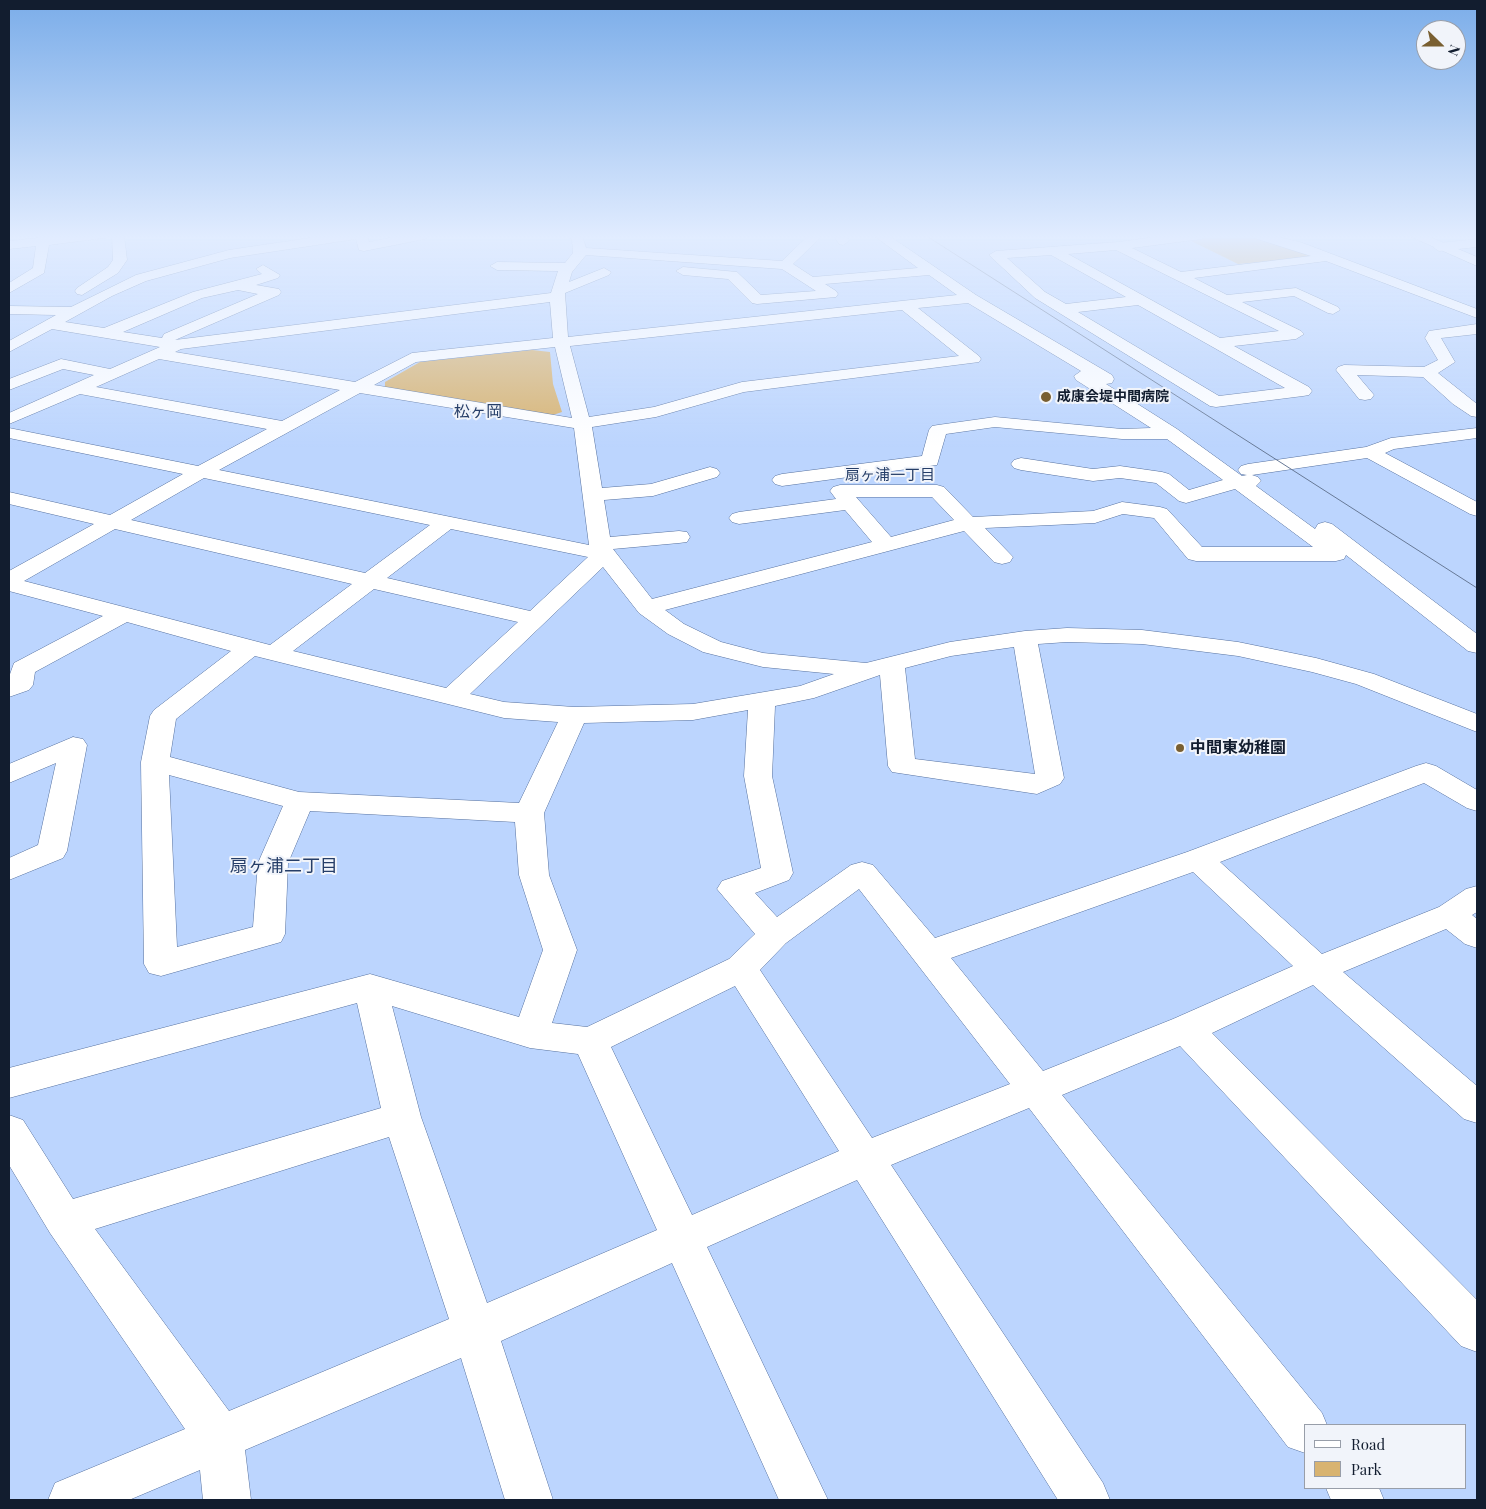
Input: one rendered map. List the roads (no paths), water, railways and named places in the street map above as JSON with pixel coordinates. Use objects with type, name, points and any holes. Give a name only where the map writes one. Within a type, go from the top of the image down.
[{"type":"street","points":[[67,305],[72,312]]},
{"type":"street","points":[[9,347],[84,305]]},
{"type":"street","points":[[106,333],[173,305]]},
{"type":"street","points":[[9,419],[76,388],[112,374],[159,348],[246,305]]},
{"type":"street","points":[[159,348],[473,305]]},
{"type":"street","points":[[559,305],[561,342],[582,423],[602,549],[646,608],[676,629],[712,647],[763,660],[881,668]]},
{"type":"street","points":[[9,582],[201,472],[412,358],[911,305]]},
{"type":"street","points":[[983,305],[1097,373],[1251,477],[1477,646]]},
{"type":"street","points":[[1059,305],[1216,402],[1303,391],[1150,305]]},
{"type":"street","points":[[1065,309],[1095,305]]},
{"type":"street","points":[[1217,343],[1296,334],[1239,305]]},
{"type":"street","points":[[1324,305],[1333,310]]},
{"type":"street","points":[[1455,305],[1477,314]]},
{"type":"street","points":[[48,324],[106,333],[159,348],[359,388],[566,424],[656,412],[742,387],[973,359],[906,306]]},
{"type":"street","points":[[9,310],[72,312]]},
{"type":"street","points":[[1365,395],[1344,370],[1427,372],[1447,362],[1433,338],[1434,334],[1477,328]]},
{"type":"street","points":[[9,386],[61,364],[112,374]]},
{"type":"street","points":[[1427,372],[1477,412]]},
{"type":"street","points":[[646,608],[968,523],[1095,517],[1122,508],[1160,513],[1196,554],[1336,554],[1251,477],[1171,433],[1082,376],[1097,373]]},
{"type":"street","points":[[76,388],[284,427]]},
{"type":"street","points":[[782,480],[930,461],[938,430],[995,422],[1122,434],[1171,433]]},
{"type":"street","points":[[9,433],[447,522],[602,549],[679,537]]},
{"type":"street","points":[[1021,464],[1094,475],[1120,472],[1162,478],[1186,497],[1251,477],[1370,452],[1391,444],[1477,433]]},
{"type":"street","points":[[1370,452],[1477,510]]},
{"type":"street","points":[[593,495],[653,490],[710,473]]},
{"type":"street","points":[[886,545],[840,491],[937,491],[1002,557]]},
{"type":"street","points":[[9,498],[534,619]]},
{"type":"street","points":[[739,518],[849,503]]},
{"type":"street","points":[[299,801],[272,863],[269,934],[162,964],[155,762],[163,716],[368,581],[447,522]]},
{"type":"street","points":[[451,698],[534,619],[602,549]]},
{"type":"street","points":[[9,582],[122,615],[504,710],[574,715],[693,712],[762,702],[805,693],[881,668],[950,649],[1025,638],[1067,635],[1142,637],[1238,649],[1316,665],[1365,679],[1477,724]]},
{"type":"street","points":[[9,689],[20,685],[23,668],[122,615]]},
{"type":"street","points":[[881,668],[902,766],[1037,785],[1050,778],[1025,638]]},
{"type":"street","points":[[762,702],[758,776],[778,873],[732,889],[774,935]]},
{"type":"street","points":[[530,1034],[560,950],[534,875],[529,813],[574,715]]},
{"type":"street","points":[[9,774],[73,745],[52,850],[9,870]]},
{"type":"street","points":[[155,762],[299,801],[529,813]]},
{"type":"street","points":[[928,953],[1198,859],[1426,772],[1477,802]]},
{"type":"street","points":[[1198,859],[1318,969],[1477,1108]]},
{"type":"street","points":[[9,1083],[370,987],[530,1034],[590,1041],[741,968],[774,935],[862,872],[1304,1429]]},
{"type":"street","points":[[72,1500],[475,1330],[865,1158],[1035,1088],[1186,1029],[1318,969],[1450,915],[1477,897]]},
{"type":"street","points":[[1450,915],[1477,936]]},
{"type":"street","points":[[741,968],[1086,1500]]},
{"type":"street","points":[[370,987],[402,1117],[475,1330],[529,1500]]},
{"type":"street","points":[[1186,1029],[1477,1331]]},
{"type":"street","points":[[590,1041],[804,1500]]},
{"type":"street","points":[[64,1220],[402,1117]]},
{"type":"street","points":[[9,1131],[64,1220],[220,1438],[227,1500]]},
{"type":"street","points":[[1351,1489],[1360,1500]]},
{"type":"tram line","points":[[1035,305],[1477,588]]},
{"type":"place","name":"成康会堤中間病院","points":[[1046,397]]},
{"type":"place","name":"中間東幼稚園","points":[[1180,748]]},
{"type":"district","name":"松ヶ岡","points":[[478,412]]},
{"type":"district","name":"扇ヶ浦一丁目","points":[[890,475]]},
{"type":"district","name":"扇ヶ浦二丁目","points":[[284,866]]}]
